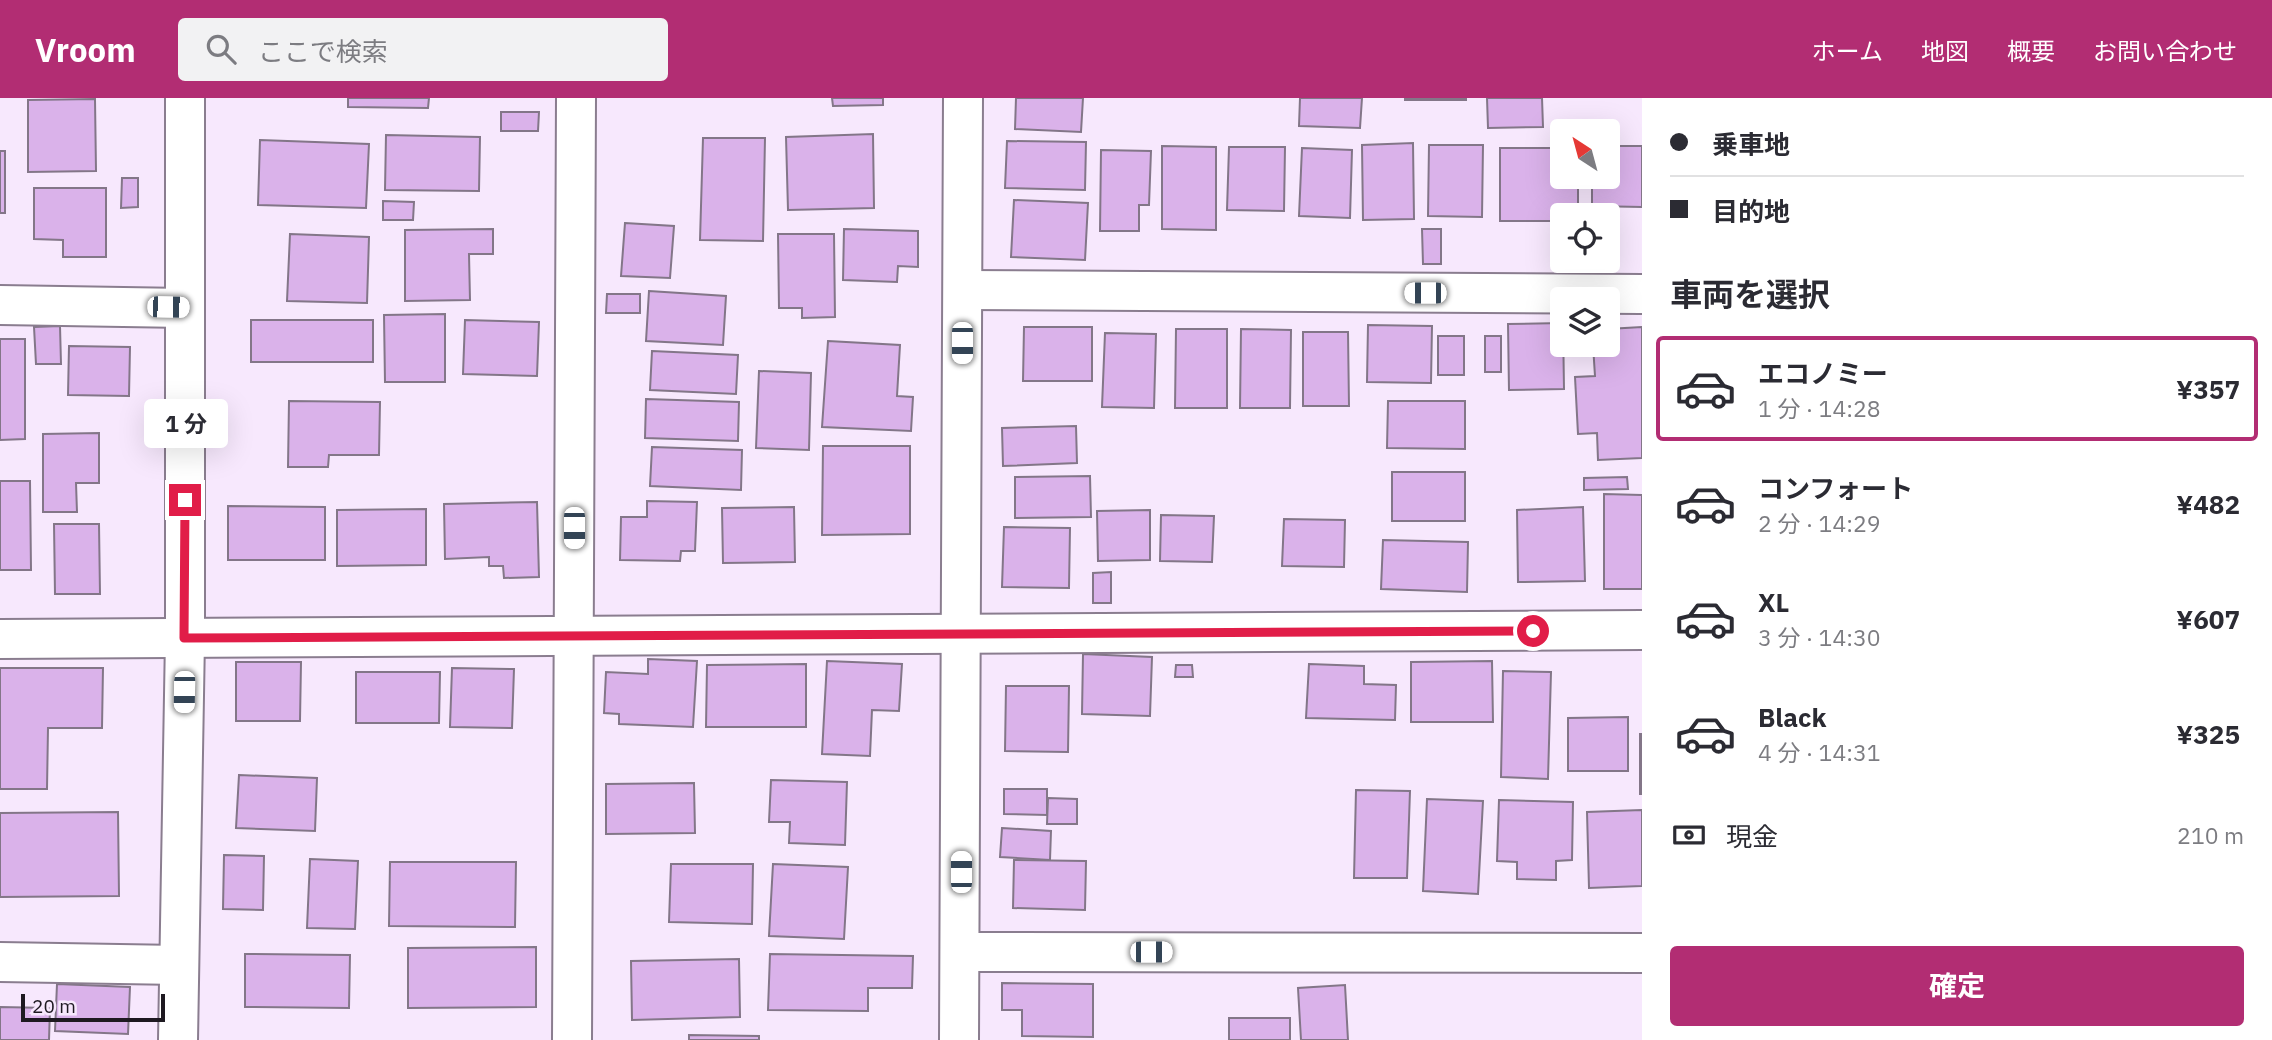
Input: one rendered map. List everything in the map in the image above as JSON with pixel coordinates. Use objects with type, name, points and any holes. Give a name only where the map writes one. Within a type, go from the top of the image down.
[{"type":"street","points":[[178,1040],[184,638],[185,98]]},
{"type":"street","points":[[572,1040],[576,98]]},
{"type":"street","points":[[960,1040],[963,98]]},
{"type":"street","points":[[963,290],[1642,294]]},
{"type":"street","points":[[0,305],[185,308]]},
{"type":"street","points":[[0,639],[1642,630]]},
{"type":"street","points":[[961,952],[1642,953]]},
{"type":"street","points":[[0,962],[179,965]]},
{"type":"building","points":[[348,98],[429,98],[428,108],[348,107]]},
{"type":"building","points":[[832,98],[883,98],[883,105],[833,106]]},
{"type":"building","points":[[1016,98],[1083,98],[1081,132],[1015,129]]},
{"type":"building","points":[[1300,98],[1362,98],[1360,128],[1299,126]]},
{"type":"building","points":[[1466,98],[1466,100],[1405,100]]},
{"type":"building","points":[[1487,98],[1542,98],[1543,127],[1488,128]]},
{"type":"building","points":[[95,99],[96,171],[28,172],[28,100]]},
{"type":"building","points":[[501,112],[539,112],[538,131],[501,131]]},
{"type":"building","points":[[873,134],[874,208],[788,210],[786,137]]},
{"type":"building","points":[[386,135],[480,137],[479,191],[385,190]]},
{"type":"building","points":[[703,138],[765,138],[763,241],[700,240]]},
{"type":"building","points":[[260,140],[369,144],[366,208],[258,205]]},
{"type":"building","points":[[1007,141],[1086,142],[1085,190],[1005,188]]},
{"type":"building","points":[[1413,143],[1414,219],[1363,220],[1362,145]]},
{"type":"building","points":[[1429,145],[1483,145],[1482,217],[1428,216]]},
{"type":"building","points":[[1162,146],[1216,147],[1216,230],[1162,229]]},
{"type":"building","points":[[1620,146],[1642,146],[1642,207],[1620,207],[1620,203],[1592,203],[1592,189],[1620,189]]},
{"type":"building","points":[[1229,147],[1285,147],[1284,211],[1227,210]]},
{"type":"building","points":[[1302,148],[1352,150],[1350,218],[1299,216]]},
{"type":"building","points":[[1500,148],[1550,148],[1550,189],[1578,189],[1578,203],[1550,203],[1550,221],[1500,221]]},
{"type":"building","points":[[1101,150],[1151,151],[1149,205],[1139,205],[1139,231],[1100,231]]},
{"type":"building","points":[[0,151],[5,151],[5,213],[0,213]]},
{"type":"building","points":[[122,178],[138,178],[138,207],[121,208]]},
{"type":"building","points":[[34,188],[106,188],[106,257],[63,257],[63,240],[34,239]]},
{"type":"building","points":[[1014,200],[1088,203],[1085,260],[1011,257]]},
{"type":"building","points":[[383,201],[414,202],[413,220],[383,220]]},
{"type":"building","points":[[625,223],[674,226],[670,278],[621,276]]},
{"type":"building","points":[[493,229],[493,254],[469,254],[470,300],[405,301],[405,230]]},
{"type":"building","points":[[844,229],[918,231],[918,267],[898,266],[897,282],[843,280]]},
{"type":"building","points":[[1422,229],[1441,229],[1441,264],[1423,264]]},
{"type":"building","points":[[290,234],[369,237],[367,303],[287,301]]},
{"type":"building","points":[[778,234],[834,234],[835,317],[802,318],[802,308],[779,308]]},
{"type":"building","points":[[649,291],[726,296],[723,345],[646,341]]},
{"type":"building","points":[[607,294],[640,294],[640,313],[606,313]]},
{"type":"building","points":[[445,314],[445,382],[385,382],[384,315]]},
{"type":"building","points":[[251,320],[373,320],[373,362],[251,362]]},
{"type":"building","points":[[465,320],[539,322],[537,376],[463,374]]},
{"type":"building","points":[[1550,323],[1550,357],[1564,357],[1564,389],[1509,390],[1508,324]]},
{"type":"building","points":[[1368,325],[1432,326],[1431,383],[1367,382]]},
{"type":"building","points":[[60,326],[61,364],[36,364],[34,327]]},
{"type":"building","points":[[1024,327],[1092,327],[1092,381],[1023,381]]},
{"type":"building","points":[[1642,327],[1642,458],[1598,460],[1597,433],[1578,434],[1575,377],[1595,376],[1594,357],[1620,357],[1620,328]]},
{"type":"building","points":[[1176,329],[1227,329],[1227,408],[1175,408]]},
{"type":"building","points":[[1241,329],[1291,330],[1290,408],[1240,408]]},
{"type":"building","points":[[1303,332],[1348,332],[1349,406],[1303,406]]},
{"type":"building","points":[[1105,333],[1156,334],[1154,408],[1102,407]]},
{"type":"building","points":[[1438,336],[1464,336],[1464,375],[1438,375]]},
{"type":"building","points":[[1485,336],[1501,336],[1501,372],[1485,372]]},
{"type":"building","points":[[0,339],[25,339],[25,439],[0,440]]},
{"type":"building","points":[[828,341],[900,345],[897,396],[913,397],[911,431],[822,427]]},
{"type":"building","points":[[69,346],[130,347],[129,396],[68,395]]},
{"type":"building","points":[[652,351],[738,355],[736,394],[650,390]]},
{"type":"building","points":[[759,371],[811,373],[809,450],[756,448]]},
{"type":"building","points":[[646,399],[739,402],[738,441],[645,438]]},
{"type":"building","points":[[289,401],[380,402],[379,455],[329,455],[328,467],[288,467]]},
{"type":"building","points":[[1388,401],[1465,401],[1465,449],[1387,448]]},
{"type":"building","points":[[1076,426],[1077,463],[1003,466],[1002,428]]},
{"type":"building","points":[[99,433],[99,483],[76,483],[77,512],[43,512],[43,434]]},
{"type":"building","points":[[823,446],[910,446],[910,534],[822,535]]},
{"type":"building","points":[[652,447],[742,450],[741,490],[650,486]]},
{"type":"building","points":[[1392,472],[1465,472],[1465,521],[1392,521]]},
{"type":"building","points":[[1090,476],[1091,517],[1015,518],[1015,477]]},
{"type":"building","points":[[1627,477],[1628,489],[1584,490],[1584,478]]},
{"type":"building","points":[[0,481],[30,481],[31,570],[0,570]]},
{"type":"building","points":[[1604,494],[1642,495],[1642,589],[1604,589]]},
{"type":"building","points":[[647,501],[697,502],[695,551],[681,551],[680,561],[620,560],[621,517],[647,517]]},
{"type":"building","points":[[537,502],[539,577],[504,578],[503,566],[489,566],[489,557],[445,559],[444,504]]},
{"type":"building","points":[[228,506],[325,507],[325,560],[228,560]]},
{"type":"building","points":[[794,507],[795,562],[723,563],[722,508]]},
{"type":"building","points":[[1583,507],[1585,581],[1518,582],[1517,510]]},
{"type":"building","points":[[426,509],[426,565],[337,566],[337,510]]},
{"type":"building","points":[[1150,510],[1150,560],[1098,561],[1097,511]]},
{"type":"building","points":[[1161,515],[1214,516],[1212,562],[1160,561]]},
{"type":"building","points":[[1284,519],[1345,520],[1344,567],[1282,566]]},
{"type":"building","points":[[54,524],[99,524],[100,594],[55,594]]},
{"type":"building","points":[[1004,527],[1070,528],[1069,588],[1002,587]]},
{"type":"building","points":[[1383,540],[1468,542],[1467,592],[1381,589]]},
{"type":"building","points":[[1111,572],[1111,603],[1093,603],[1093,573]]},
{"type":"building","points":[[1083,654],[1152,657],[1150,716],[1082,714]]},
{"type":"building","points":[[648,659],[697,661],[693,727],[619,724],[619,714],[604,713],[606,672],[648,674]]},
{"type":"building","points":[[827,661],[902,664],[899,711],[872,710],[870,756],[822,754]]},
{"type":"building","points":[[1492,661],[1493,722],[1411,722],[1411,662]]},
{"type":"building","points":[[236,662],[301,662],[300,721],[236,721]]},
{"type":"building","points":[[806,664],[806,727],[706,727],[707,665]]},
{"type":"building","points":[[1309,664],[1364,666],[1364,684],[1396,685],[1395,720],[1306,718]]},
{"type":"building","points":[[1176,665],[1192,665],[1193,677],[1175,677]]},
{"type":"building","points":[[0,668],[103,668],[102,728],[48,728],[47,789],[0,789]]},
{"type":"building","points":[[452,668],[514,669],[512,728],[450,727]]},
{"type":"building","points":[[1503,671],[1551,672],[1548,779],[1501,777]]},
{"type":"building","points":[[356,672],[440,672],[439,723],[356,723]]},
{"type":"building","points":[[1006,686],[1069,686],[1068,752],[1005,751]]},
{"type":"building","points":[[1628,717],[1628,771],[1568,771],[1568,718]]},
{"type":"building","points":[[1642,734],[1642,794],[1640,794]]},
{"type":"building","points":[[239,775],[317,778],[315,831],[236,828]]},
{"type":"building","points":[[771,780],[847,782],[845,845],[789,843],[790,822],[769,822]]},
{"type":"building","points":[[694,783],[695,833],[606,834],[606,784]]},
{"type":"building","points":[[1004,789],[1047,789],[1047,815],[1004,814]]},
{"type":"building","points":[[1356,790],[1410,791],[1407,878],[1354,878]]},
{"type":"building","points":[[1048,798],[1077,799],[1077,824],[1047,824]]},
{"type":"building","points":[[1427,799],[1483,801],[1478,894],[1423,891]]},
{"type":"building","points":[[1499,800],[1573,802],[1572,860],[1556,861],[1556,880],[1517,879],[1517,862],[1497,861]]},
{"type":"building","points":[[1642,810],[1642,886],[1589,888],[1587,812]]},
{"type":"building","points":[[118,812],[119,896],[0,897],[0,813]]},
{"type":"building","points":[[1002,828],[1051,831],[1050,860],[1000,857]]},
{"type":"building","points":[[224,855],[264,856],[263,910],[223,909]]},
{"type":"building","points":[[310,859],[358,861],[355,929],[307,928]]},
{"type":"building","points":[[1014,860],[1086,861],[1085,910],[1013,908]]},
{"type":"building","points":[[390,862],[516,862],[515,927],[389,926]]},
{"type":"building","points":[[671,864],[753,864],[752,924],[669,922]]},
{"type":"building","points":[[773,864],[848,867],[844,939],[769,936]]},
{"type":"building","points":[[536,947],[536,1007],[408,1008],[408,948]]},
{"type":"building","points":[[245,954],[350,955],[349,1008],[245,1007]]},
{"type":"building","points":[[770,954],[913,956],[912,988],[868,988],[868,1011],[768,1010]]},
{"type":"building","points":[[739,959],[740,1017],[632,1020],[631,961]]},
{"type":"building","points":[[1002,983],[1093,984],[1093,1037],[1022,1036],[1022,1010],[1002,1010]]},
{"type":"building","points":[[57,984],[130,987],[128,1034],[55,1031]]},
{"type":"building","points":[[1345,985],[1348,1040],[1301,1040],[1298,988]]},
{"type":"building","points":[[0,1007],[50,1008],[49,1040],[0,1040]]},
{"type":"building","points":[[1229,1018],[1290,1018],[1290,1040],[1229,1040]]},
{"type":"building","points":[[689,1035],[759,1036],[759,1040],[689,1040]]},
{"type":"route","points":[[185,500],[184,638],[1533,631]]}]
